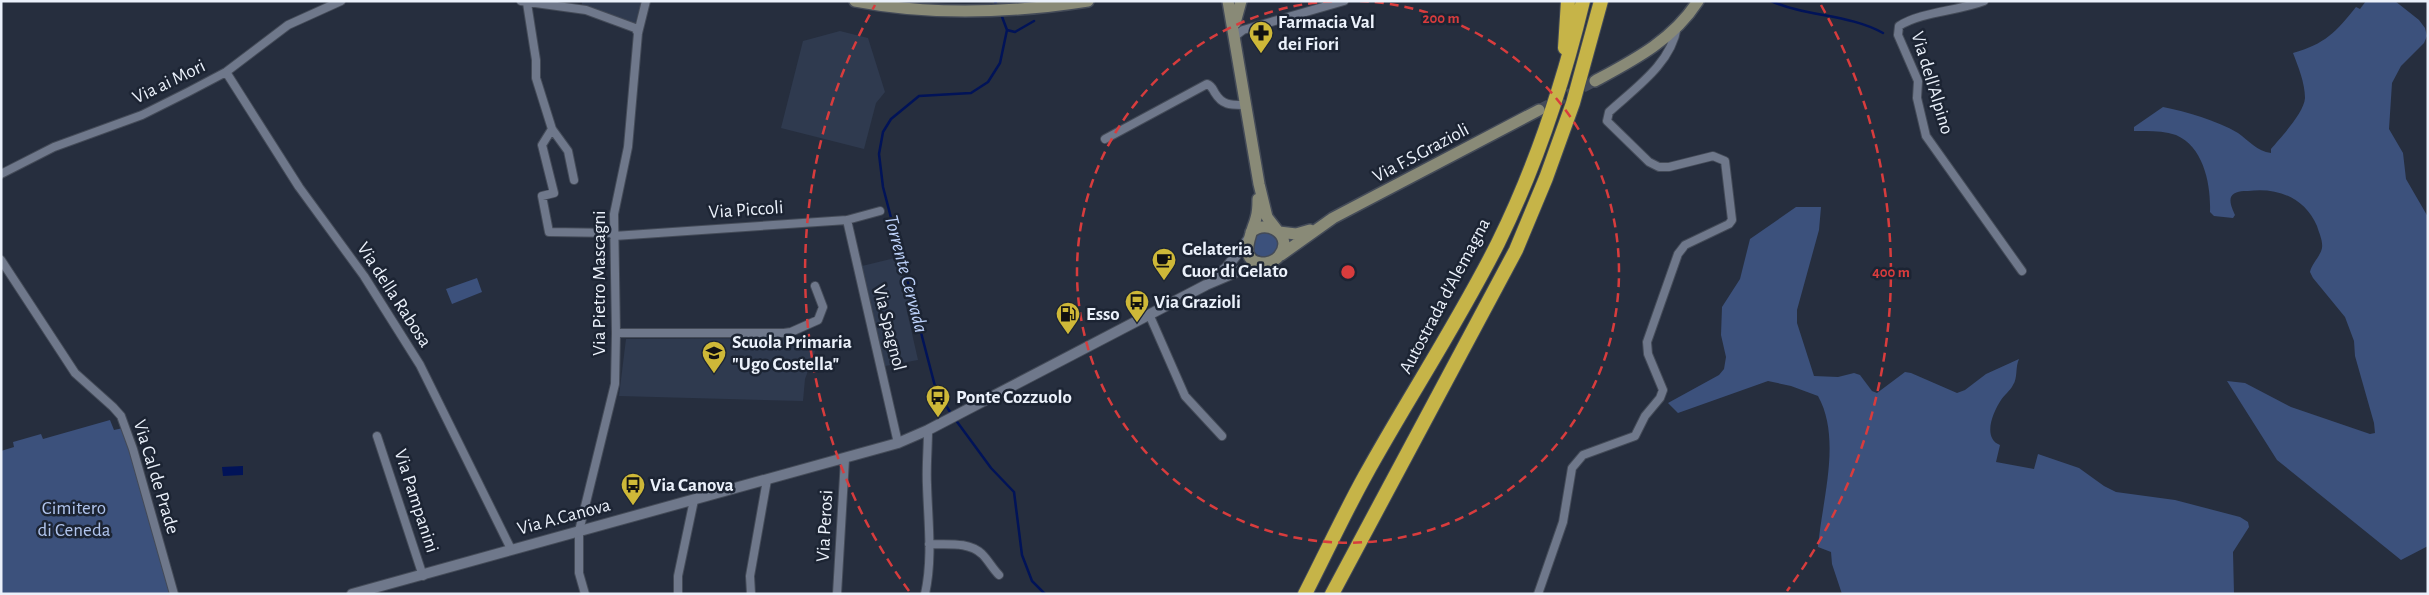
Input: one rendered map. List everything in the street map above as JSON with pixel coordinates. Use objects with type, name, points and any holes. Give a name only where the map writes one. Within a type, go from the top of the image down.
[{"type":"highway","points":[[1556,101],[1563,69],[1568,1]]},
{"type":"highway","name":"Autostrada d'Alemagna","points":[[1305,594],[1365,476],[1445,340],[1498,243],[1528,174],[1556,101],[1583,1]]},
{"type":"highway","points":[[1332,594],[1516,250],[1546,178],[1573,103],[1601,1]]},
{"type":"main road","points":[[855,1],[922,10],[988,11],[1088,1]]},
{"type":"main road","points":[[1228,1],[1266,216],[1278,231],[1284,245],[1281,255],[1267,263],[1256,260],[1248,252],[1249,237],[1258,212],[1259,184]]},
{"type":"main road","points":[[1234,37],[1235,22],[1241,1]]},
{"type":"main road","points":[[1595,81],[1634,61],[1664,40],[1698,1]]},
{"type":"main road","name":"Via F.S.Grazioli","points":[[1281,255],[1318,227],[1539,110]]},
{"type":"main road","points":[[1249,237],[1266,226],[1278,231]]},
{"type":"main road","name":"Via F.S.Grazioli","points":[[1278,231],[1296,234],[1318,227]]},
{"type":"street","name":"Via ai Mori","points":[[1,174],[54,148],[142,115],[226,72],[288,25],[341,1]]},
{"type":"street","name":"Via Pietro Mascagni","points":[[585,594],[579,572],[579,531],[613,393],[616,333],[614,234],[616,199],[628,147],[638,33],[646,1]]},
{"type":"street","points":[[1234,37],[1252,27],[1344,1]]},
{"type":"street","name":"Via dell'Alpino","points":[[1984,1],[1966,8],[1909,19],[1899,26],[1898,35],[1918,81],[1917,98],[1926,136],[2022,271]]},
{"type":"street","points":[[574,180],[568,151],[552,129],[536,78],[536,60],[524,2],[586,10],[635,28],[638,33]]},
{"type":"street","points":[[1538,594],[1562,529],[1572,468],[1583,455],[1635,436],[1645,416],[1662,395],[1662,386],[1648,354],[1647,342],[1678,254],[1685,245],[1729,224],[1732,220],[1725,161],[1713,156],[1669,167],[1658,167],[1649,162],[1607,120],[1609,112],[1663,60],[1671,49],[1677,27]]},
{"type":"street","name":"Via della Rabosa","points":[[226,72],[299,187],[364,276],[420,365],[511,549]]},
{"type":"street","points":[[1105,139],[1207,84],[1211,86],[1227,106],[1246,105]]},
{"type":"street","name":"Via Piccoli","points":[[552,129],[542,145],[554,193],[542,196],[549,232],[614,234],[848,220],[880,211]]},
{"type":"street","name":"Via Spagnol","points":[[848,220],[898,444]]},
{"type":"street","points":[[1206,285],[1227,267],[1249,237]]},
{"type":"street","name":"Via Cal de Prade","points":[[1,260],[75,373],[114,407],[121,416],[133,449],[174,594]]},
{"type":"street","points":[[925,594],[929,544],[926,482],[928,430],[1206,285],[1253,265],[1267,263]]},
{"type":"street","points":[[616,333],[790,332],[818,320],[822,307],[815,286]]},
{"type":"street","points":[[1149,314],[1185,396],[1222,436]]},
{"type":"street","name":"Via A.Canova","points":[[352,594],[898,444],[928,430]]},
{"type":"street","name":"Via Pampanini","points":[[377,436],[423,576]]},
{"type":"street","name":"Via Perosi","points":[[837,594],[845,459]]},
{"type":"street","points":[[751,594],[750,576],[767,480]]},
{"type":"street","points":[[678,594],[678,576],[694,500]]},
{"type":"street","points":[[929,544],[964,545],[971,548],[980,552],[988,560],[990,567],[999,575]]},
{"type":"shaded area","points":[[582,1],[642,1],[635,24],[582,7]]},
{"type":"shaded area","points":[[840,31],[868,38],[885,92],[876,103],[864,149],[781,128],[803,41]]},
{"type":"shaded area","points":[[899,257],[911,305],[906,307],[918,360],[885,366],[862,266]]},
{"type":"shaded area","name":"Scuola Primaria \"Ugo Costella\"","points":[[820,338],[805,379],[803,401],[619,396],[626,339]]},
{"type":"shaded area","points":[[243,466],[243,475],[223,476],[222,467]]},
{"type":"green space","points":[[2366,1],[2395,1],[2419,20],[2425,28],[2427,36],[2424,43],[2401,66],[2392,83],[2389,129],[2403,153],[2406,179],[2428,217],[2428,546],[2401,560],[2277,460],[2227,381],[2245,383],[2291,407],[2370,434],[2375,433],[2374,423],[2355,356],[2354,341],[2345,317],[2310,272],[2322,248],[2317,226],[2312,216],[2289,196],[2259,190],[2239,192],[2232,195],[2230,202],[2235,215],[2233,218],[2214,216],[2210,212],[2209,190],[2204,168],[2193,148],[2186,141],[2171,133],[2134,131],[2134,127],[2163,107],[2211,120],[2238,133],[2257,148],[2271,153],[2271,149],[2286,132],[2304,104],[2305,92],[2303,81],[2293,53],[2314,46],[2322,41],[2336,30],[2356,7],[2360,9]]},
{"type":"green space","points":[[1796,207],[1821,207],[1819,230],[1797,310],[1797,323],[1814,376],[1838,377],[1854,373],[1860,375],[1872,391],[1877,393],[1905,372],[1957,393],[1965,390],[1986,374],[2019,359],[2015,382],[2002,398],[1992,418],[1991,437],[2000,445],[1996,462],[2034,469],[2038,454],[2079,468],[2116,492],[2175,500],[2240,517],[2248,522],[2249,527],[2233,552],[2234,594],[1842,594],[1832,564],[1831,552],[1818,547],[1830,450],[1829,431],[1825,413],[1818,396],[1791,386],[1768,381],[1678,413],[1668,403],[1719,375],[1724,369],[1726,357],[1721,335],[1722,307],[1740,279],[1750,239]]},
{"type":"green space","points":[[1265,231],[1274,235],[1278,244],[1274,253],[1265,257],[1256,253],[1252,244],[1256,235]]},
{"type":"green space","points":[[477,278],[482,292],[452,304],[446,289]]},
{"type":"green space","name":"Cimitero di Ceneda","points":[[110,420],[114,430],[123,428],[171,594],[1,594],[1,451],[14,447],[13,442],[41,434],[43,439]]},
{"type":"waterway","name":"Torrente Cervada","points":[[995,1],[997,7]]},
{"type":"waterway","points":[[1771,1],[1799,10],[1856,22],[1883,33]]},
{"type":"waterway","name":"Torrente Cervada","points":[[952,415],[936,390],[883,187],[879,154],[883,132],[891,119],[919,96],[971,93],[988,82],[1000,63],[1007,30],[1001,14]]},
{"type":"waterway","points":[[1007,30],[1015,32],[1034,21]]},
{"type":"waterway","name":"Torrente Cervada","points":[[955,419],[991,468],[1014,492],[1022,555],[1032,581],[1045,594]]},
{"type":"tunnel","points":[[1539,110],[1595,81]]},
{"type":"place","name":"Farmacia Val dei Fiori","points":[[1261,54]]},
{"type":"place","name":"Gelateria Cuor di Gelato","points":[[1164,281]]},
{"type":"place","name":"Via Grazioli","points":[[1137,323]]},
{"type":"place","name":"Esso","points":[[1068,335]]},
{"type":"place","name":"Scuola Primaria \"Ugo Costella\"","points":[[714,374]]},
{"type":"place","name":"Ponte Cozzuolo","points":[[938,418]]},
{"type":"place","name":"Via Canova","points":[[633,506]]}]
